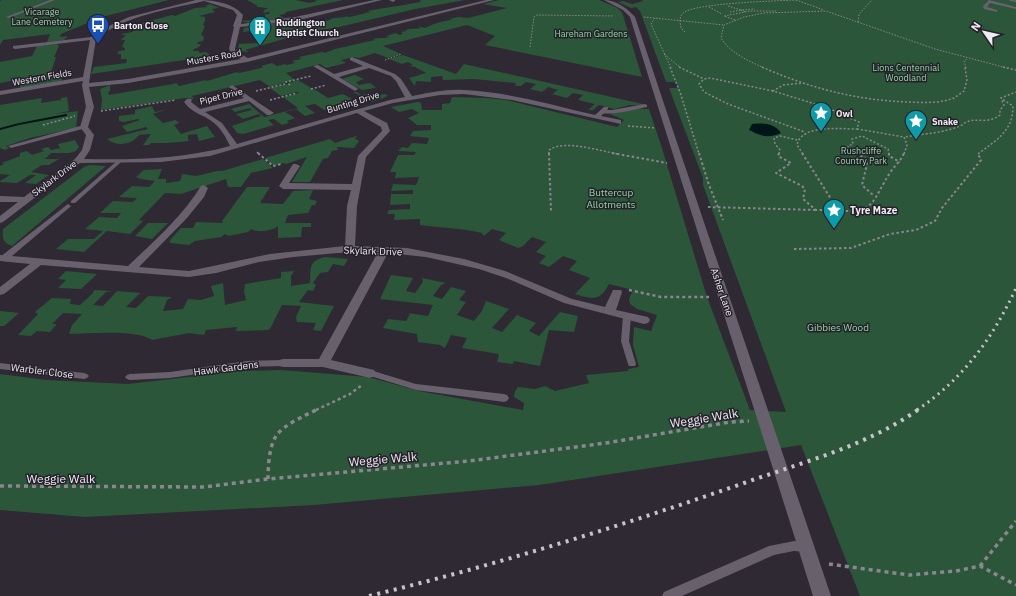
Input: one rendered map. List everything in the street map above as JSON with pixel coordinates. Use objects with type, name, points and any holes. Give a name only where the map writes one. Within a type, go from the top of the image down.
[{"type":"street","points":[[15,48],[25,48],[93,38],[109,27],[122,21],[202,0]]},
{"type":"street","points":[[206,0],[235,9],[240,15],[236,26],[232,49],[234,53],[247,60]]},
{"type":"street","points":[[236,26],[294,19],[380,0]]},
{"type":"street","name":"Musters Road","points":[[86,82],[128,81],[247,60],[492,0]]},
{"type":"street","points":[[606,0],[622,7],[631,16]]},
{"type":"street","name":"Asher Lane","points":[[631,16],[723,297],[766,420],[822,596]]},
{"type":"street","points":[[86,82],[93,38]]},
{"type":"street","points":[[352,58],[393,75],[399,80],[409,97]]},
{"type":"street","points":[[316,66],[355,89]]},
{"type":"street","points":[[334,76],[369,66]]},
{"type":"street","name":"Western Fields","points":[[0,93],[86,82]]},
{"type":"street","name":"Skylark Drive","points":[[0,220],[78,161],[86,150],[90,135],[84,127],[90,107],[86,82]]},
{"type":"street","name":"Pipet Drive","points":[[232,87],[270,113]]},
{"type":"street","name":"Bunting Drive","points":[[78,161],[118,162],[181,159],[235,147],[409,97],[440,93],[480,94],[540,103],[620,124]]},
{"type":"street","name":"Pipet Drive","points":[[197,112],[250,99]]},
{"type":"street","name":"Pipet Drive","points":[[189,100],[187,102],[192,109],[214,119],[221,126],[235,147]]},
{"type":"street","points":[[596,117],[604,110]]},
{"type":"street","points":[[350,244],[352,206],[362,156],[386,131],[384,125],[358,111]]},
{"type":"street","points":[[296,166],[283,186],[357,187]]},
{"type":"street","points":[[130,270],[186,214],[203,194],[204,188]]},
{"type":"street","points":[[0,199],[25,200]]},
{"type":"street","name":"Skylark Drive","points":[[1,259],[189,274],[202,273],[260,259],[350,244],[384,251],[434,256],[468,264],[501,273],[562,299],[644,320]]},
{"type":"street","points":[[324,364],[384,251]]},
{"type":"street","points":[[0,292],[38,262]]},
{"type":"street","points":[[609,312],[618,292]]},
{"type":"street","name":"Hawk Gardens","points":[[283,363],[324,364],[370,374]]},
{"type":"lane","points":[[8,17],[53,0]]},
{"type":"lane","points":[[1011,0],[1016,1]]},
{"type":"lane","points":[[996,11],[985,8],[990,1],[1016,8]]},
{"type":"lane","points":[[604,110],[612,112],[645,106]]},
{"type":"lane","points":[[11,146],[84,127]]},
{"type":"lane","name":"Skylark Drive","points":[[1,259],[70,204],[118,162]]},
{"type":"lane","points":[[628,316],[624,341],[632,364]]},
{"type":"lane","name":"Hawk Gardens","points":[[130,377],[170,375],[247,364],[283,363]]},
{"type":"lane","name":"Warbler Close","points":[[0,366],[84,376]]},
{"type":"lane","name":"Hawk Gardens","points":[[370,374],[416,387],[504,398]]},
{"type":"lane","points":[[668,596],[773,550],[794,546],[806,547]]},
{"type":"path","points":[[686,32],[681,28],[680,20],[684,12],[698,7],[761,1],[796,0],[927,47],[967,59],[1016,70]]},
{"type":"path","points":[[858,22],[859,14],[872,0]]},
{"type":"path","points":[[727,5],[744,12]]},
{"type":"path","points":[[707,6],[735,20]]},
{"type":"path","points":[[723,15],[749,12],[760,9]]},
{"type":"path","points":[[723,15],[741,10],[769,9],[777,12]]},
{"type":"path","points":[[530,47],[534,17],[537,15],[631,16],[724,25],[753,14],[826,11]]},
{"type":"path","points":[[749,12],[753,14]]},
{"type":"path","points":[[655,18],[651,24],[674,77],[699,157],[723,220]]},
{"type":"path","points":[[846,18],[858,18]]},
{"type":"path","points":[[724,25],[721,33],[721,39],[735,53],[770,70],[804,83],[833,92],[867,98],[916,103],[944,101],[963,92],[967,85],[964,61],[967,59]]},
{"type":"path","points":[[662,52],[676,66],[704,80]]},
{"type":"path","points":[[290,85],[286,82],[326,72]]},
{"type":"path","points":[[857,129],[859,122],[851,117],[826,107],[791,98],[773,91],[710,78],[699,84],[704,92],[718,99],[805,132],[826,128],[857,129],[904,137],[946,130],[963,125],[968,121],[986,121],[994,119],[1000,115],[1000,110],[1004,105],[1002,98]]},
{"type":"path","points":[[773,91],[783,85],[804,83]]},
{"type":"path","points":[[242,94],[284,84]]},
{"type":"path","points":[[1002,98],[1007,94],[1016,92]]},
{"type":"path","points":[[257,103],[297,93]]},
{"type":"path","points":[[794,249],[851,248],[890,234],[916,230],[935,221],[942,208],[981,160],[978,154],[1001,138],[1005,132],[1014,114],[1013,106],[1002,98]]},
{"type":"path","points":[[87,113],[179,99],[189,100]]},
{"type":"path","points":[[620,124],[668,128]]},
{"type":"path","points":[[805,132],[798,140],[797,145],[838,210]]},
{"type":"path","points":[[798,140],[780,136],[774,138],[775,144],[780,150],[778,156],[791,163],[776,173],[781,177],[802,184],[806,189],[802,194],[803,199],[816,210]]},
{"type":"path","points":[[873,195],[862,185],[867,164],[865,158],[848,149],[848,146],[853,144],[852,139],[856,136],[866,136],[889,150],[889,156],[900,162]]},
{"type":"path","points":[[693,207],[717,206],[838,210],[850,212],[862,210],[873,203],[890,172],[900,162],[907,145],[904,137]]},
{"type":"path","points":[[247,143],[273,166],[284,164]]},
{"type":"path","points":[[551,212],[549,150],[555,146],[567,145],[642,159],[679,163]]},
{"type":"path","points":[[618,292],[619,288],[661,297],[723,297]]},
{"type":"path","points":[[268,479],[268,462],[276,436],[295,420],[350,394],[364,384],[370,374]]},
{"type":"path","name":"Weggie Walk","points":[[0,486],[204,487],[268,479],[469,461],[606,444],[730,422],[766,420]]},
{"type":"path","points":[[811,563],[909,575],[956,571],[980,566],[1016,521]]},
{"type":"path","points":[[980,566],[1016,585]]},
{"type":"green space","name":"Vicarage Lane Cemetery","points":[[169,0],[102,17],[61,34],[60,37],[68,36],[64,40],[47,42],[50,34],[3,40],[0,45],[0,1]]},
{"type":"green space","points":[[247,0],[296,0],[309,3],[317,1],[315,0],[343,0],[286,12],[285,14],[279,15],[284,18],[250,23],[240,21],[265,19],[265,14],[270,14],[269,12],[263,13],[265,9],[268,9],[267,8],[256,7],[258,6]]},
{"type":"green space","points":[[421,0],[465,0],[415,9],[311,32],[312,33],[307,34],[308,35],[296,38],[291,37],[245,50],[249,52],[237,51],[239,44],[257,43],[257,41],[264,39],[263,29],[271,27],[252,28],[251,31],[243,32],[244,28],[278,24],[284,27],[294,28],[308,25],[306,23],[346,17],[344,16],[350,17],[370,12],[368,11],[420,2]]},
{"type":"green space","name":"Hareham Gardens","points":[[499,0],[599,0],[616,7],[622,12],[642,77],[485,45],[495,36],[467,25],[383,46],[401,54],[388,58],[375,53],[359,58],[354,57],[341,60],[346,63],[326,68],[320,64],[286,73],[295,80],[270,87],[260,80],[192,96],[194,99],[185,98],[101,110],[102,99],[100,89],[110,85],[110,91],[108,92],[109,95],[176,83],[179,86],[207,81],[237,72],[239,73],[261,68],[263,67],[261,66],[272,63],[277,66],[287,65],[295,63],[292,61],[301,59],[299,57],[322,52],[325,53],[335,49],[375,40],[373,39],[375,38],[387,38],[389,37],[386,36],[396,33],[399,35],[403,34],[401,32],[407,31],[405,30],[421,28],[418,26],[425,28],[433,24],[452,20],[449,19],[458,17],[468,18],[507,8],[483,4]]},
{"type":"green space","name":"Rushcliffe Country Park","points":[[642,0],[1016,0],[1016,596],[860,596],[801,445],[539,485],[314,505],[85,517],[0,510],[0,374],[47,380],[128,384],[240,371],[281,370],[368,377],[419,391],[523,410],[524,403],[514,397],[515,391],[518,387],[535,389],[545,386],[555,391],[589,383],[586,375],[628,371],[628,369],[639,367],[633,345],[634,327],[651,331],[657,315],[637,309],[630,304],[629,299],[633,290],[609,284],[602,294],[595,298],[575,294],[590,278],[569,270],[577,261],[563,256],[549,267],[539,263],[546,256],[536,252],[546,242],[532,237],[523,246],[518,248],[499,240],[506,233],[492,229],[484,236],[482,233],[474,231],[420,225],[420,219],[394,220],[395,214],[387,214],[389,210],[410,209],[410,204],[390,205],[391,194],[413,194],[413,190],[391,191],[393,184],[416,185],[419,177],[395,178],[396,172],[390,172],[398,155],[414,155],[416,152],[398,151],[402,147],[408,148],[412,143],[427,144],[429,138],[410,136],[413,131],[431,130],[431,125],[417,125],[408,118],[419,113],[412,109],[399,112],[391,107],[418,102],[421,103],[422,110],[442,110],[442,104],[450,103],[452,97],[506,100],[617,127],[624,120],[610,114],[633,109],[649,109],[707,297],[750,410],[786,412],[703,185],[703,178],[669,88],[678,88],[676,82],[666,82],[640,11],[636,7],[631,8],[618,2],[623,1],[632,4],[643,1]]},
{"type":"green space","points":[[210,4],[219,8],[212,9],[215,12],[199,16],[205,17],[203,25],[205,26],[201,35],[204,37],[203,41],[198,42],[197,44],[201,44],[199,47],[193,51],[199,51],[199,53],[206,52],[211,56],[91,74],[94,67],[126,63],[127,59],[121,59],[121,54],[117,54],[119,51],[125,50],[125,48],[122,47],[125,40],[121,40],[126,35],[122,34],[135,30],[127,30],[143,24],[140,24],[142,23],[172,15],[175,16],[195,8],[208,7],[205,6]]},
{"type":"green space","points":[[57,44],[59,46],[54,57],[56,57],[49,78],[62,77],[61,81],[20,88],[21,79],[0,83],[0,62],[32,56],[37,46]]},
{"type":"green space","points":[[403,55],[456,74],[464,64],[647,105],[630,105],[614,109],[599,105],[593,110],[588,110],[595,104],[578,100],[583,95],[573,93],[567,98],[552,94],[558,90],[548,87],[542,92],[530,89],[536,84],[526,82],[521,86],[515,86],[516,83],[474,79],[443,80],[442,76],[431,77],[431,82],[416,81],[415,86],[409,78],[426,73],[415,67],[409,66],[413,65],[408,62],[402,64],[389,59]]},
{"type":"green space","points":[[355,75],[364,79],[356,82],[359,85],[370,83],[376,88],[362,90],[342,79]]},
{"type":"green space","points":[[298,80],[328,98],[343,94],[352,99],[343,102],[346,104],[324,110],[315,104],[305,106],[315,113],[305,116],[296,109],[285,112],[295,118],[287,121],[289,123],[282,125],[274,119],[268,120],[274,125],[243,134],[237,133],[232,126],[261,116],[259,114],[243,119],[236,114],[252,110],[250,108],[235,112],[231,109],[249,104],[264,117],[298,108],[283,97],[299,93],[297,92],[281,96],[270,88],[286,84],[291,85],[288,83]]},
{"type":"green space","points":[[353,92],[357,92],[361,95],[377,93],[379,95],[385,94],[388,96],[372,102]]},
{"type":"green space","points":[[67,97],[69,111],[55,114],[78,111],[76,128],[30,138],[6,146],[9,148],[5,150],[0,148],[0,105],[42,98],[41,103],[61,100],[61,98]]},
{"type":"green space","points":[[152,106],[155,112],[168,109],[153,114],[163,123],[176,120],[179,123],[174,125],[181,134],[207,126],[215,137],[199,141],[197,134],[188,135],[188,140],[190,141],[151,143],[149,145],[143,145],[151,134],[139,135],[132,141],[124,144],[111,142],[107,139],[148,129],[146,127],[127,132],[122,126],[140,120],[138,119],[124,122],[119,121],[119,116],[135,114],[135,110]]},
{"type":"green space","points":[[356,136],[357,137],[354,138],[359,141],[354,148],[337,147],[338,150],[331,151],[328,158],[323,159],[310,182],[292,182],[307,157],[286,164],[284,163],[274,166],[265,158],[330,139],[335,143]]},
{"type":"green space","points":[[75,140],[79,147],[76,151],[69,153],[51,153],[45,159],[59,159],[49,165],[42,165],[31,172],[49,175],[36,184],[25,183],[36,175],[30,175],[17,183],[0,182],[10,175],[0,174],[0,166],[4,164],[2,163],[20,156],[20,153],[27,151],[32,155],[44,151],[41,149],[48,147],[51,150],[60,148],[58,144]]},
{"type":"green space","points":[[263,159],[273,168],[250,173],[241,187],[228,187],[226,179],[181,194],[165,193],[139,220],[143,221],[130,234],[107,231],[84,252],[56,249],[68,239],[94,239],[103,231],[85,229],[99,217],[117,218],[121,213],[100,213],[113,201],[133,202],[137,198],[119,197],[132,186],[149,187],[155,181],[136,177],[144,170],[162,169],[158,179],[166,179],[166,183],[180,181],[182,174],[196,176],[222,171]]},
{"type":"green space","points":[[90,165],[106,166],[12,246],[5,242],[3,238],[3,229],[84,167]]},
{"type":"green space","points":[[247,187],[270,187],[260,203],[283,204],[293,191],[313,190],[309,199],[317,201],[315,205],[312,205],[308,213],[288,215],[285,223],[311,223],[311,227],[302,227],[301,237],[278,238],[278,226],[264,231],[251,229],[248,232],[228,236],[225,234],[221,237],[195,241],[189,245],[170,243],[170,240],[181,228],[193,228],[196,222],[223,223],[222,221]]},
{"type":"green space","points":[[148,223],[168,223],[152,239],[135,236]]},
{"type":"green space","points":[[325,257],[348,259],[344,266],[333,264],[328,272],[320,273],[313,283],[316,285],[313,291],[308,290],[299,302],[334,306],[321,331],[313,330],[316,323],[297,322],[296,317],[301,306],[282,305],[270,329],[268,330],[236,331],[237,327],[206,330],[204,335],[189,333],[152,340],[135,334],[124,333],[69,334],[72,325],[82,314],[63,313],[52,324],[57,324],[50,332],[37,331],[31,336],[18,335],[38,314],[35,312],[52,298],[71,299],[70,304],[80,305],[93,293],[94,290],[112,291],[106,292],[93,305],[103,306],[117,291],[141,293],[126,307],[136,308],[148,296],[172,297],[167,300],[163,311],[183,309],[188,299],[201,300],[214,296],[211,286],[223,283],[225,305],[246,300],[244,291],[245,284],[281,278],[281,272],[294,271],[291,276],[291,286],[310,283],[313,263]]},
{"type":"green space","points":[[66,271],[97,274],[81,289],[58,288],[66,280],[58,279]]},
{"type":"green space","points":[[391,275],[413,278],[406,291],[415,293],[423,282],[422,278],[446,283],[441,285],[433,296],[442,299],[451,287],[466,291],[459,300],[466,302],[457,315],[474,321],[482,311],[486,301],[509,309],[492,328],[502,332],[517,315],[536,323],[529,331],[539,336],[560,312],[578,316],[574,332],[549,330],[540,366],[514,361],[513,364],[497,362],[499,354],[462,348],[467,338],[451,335],[445,348],[440,345],[418,342],[417,334],[383,328],[388,319],[406,321],[410,314],[408,313],[428,316],[433,305],[380,299]]},
{"type":"green space","points":[[0,311],[19,313],[4,326],[0,326]]},
{"type":"shaded area","points":[[752,124],[772,125],[781,133],[772,136],[761,135],[749,130]]},
{"type":"waterway","points":[[0,129],[66,115]]},
{"type":"railway","points":[[917,410],[949,385],[975,356],[997,324],[1016,288]]},
{"type":"railway","points":[[369,596],[511,558],[698,499],[834,452],[878,433],[919,409]]},
{"type":"place","name":"Barton Close","points":[[98,44]]},
{"type":"place","name":"Ruddington Baptist Church","points":[[260,46]]},
{"type":"place","name":"Owl","points":[[821,132]]},
{"type":"place","name":"Snake","points":[[916,140]]},
{"type":"place","name":"Tyre Maze","points":[[834,230]]},
{"type":"park label","name":"Lions Centennial Woodland","points":[[906,72]]},
{"type":"park label","name":"Buttercup Allotments","points":[[611,198]]},
{"type":"park label","name":"Gibbies Wood","points":[[838,327]]}]
